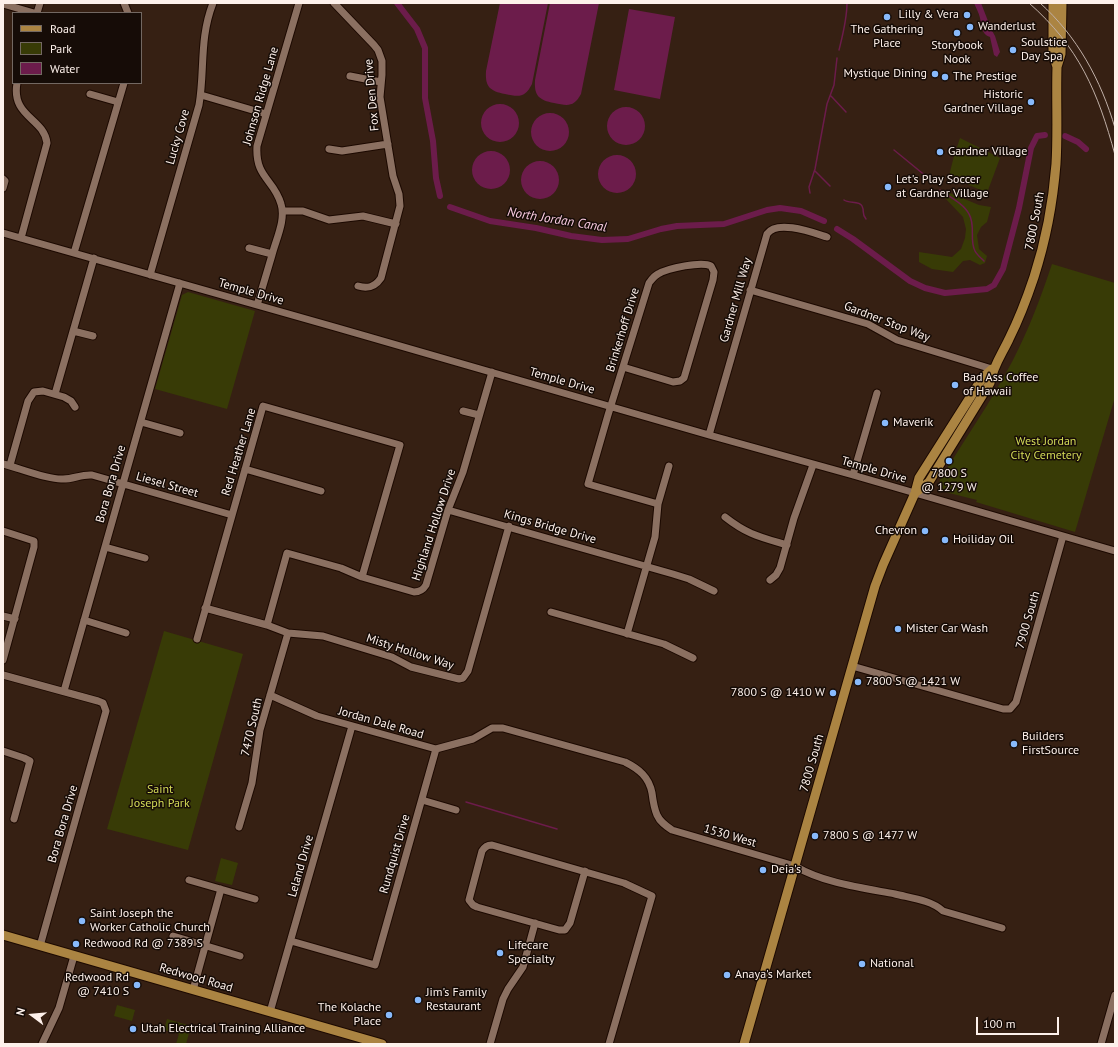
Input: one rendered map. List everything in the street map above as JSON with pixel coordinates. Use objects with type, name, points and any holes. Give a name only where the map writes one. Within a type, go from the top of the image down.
[{"type":"main road","name":"7800 South","points":[[1053,3],[1052,54],[1057,67]]},
{"type":"main road","name":"7800 South","points":[[744,1044],[882,565],[915,493],[929,482],[990,383],[992,370],[1024,306],[1035,276],[1046,235],[1055,171],[1057,67],[1061,54],[1062,3]]},
{"type":"main road","name":"Redwood Road","points":[[3,935],[382,1044]]},
{"type":"street","name":"Lucky Cove","points":[[150,275],[201,95],[203,40],[213,3]]},
{"type":"street","name":"Johnson Ridge Lane","points":[[283,211],[278,196],[261,172],[256,157],[257,146],[299,3]]},
{"type":"street","name":"Fox Den Drive","points":[[334,3],[378,50],[383,67],[380,97],[393,176],[400,199],[399,214],[381,278],[377,284],[371,287],[364,288],[358,286]]},
{"type":"street","points":[[3,4],[32,12]]},
{"type":"street","points":[[350,76],[381,82]]},
{"type":"street","points":[[17,84],[17,102],[44,134],[47,143],[21,238]]},
{"type":"street","points":[[74,253],[124,84]]},
{"type":"street","points":[[90,94],[118,102]]},
{"type":"street","points":[[201,95],[266,114]]},
{"type":"street","points":[[329,149],[342,151],[388,144]]},
{"type":"street","points":[[3,179],[5,181],[3,188]]},
{"type":"street","points":[[258,305],[281,225],[283,211],[304,211],[329,220],[364,216],[396,224]]},
{"type":"street","name":"Gardner Mill Way","points":[[709,435],[765,237],[771,229],[776,227],[798,229],[827,237]]},
{"type":"street","name":"Temple Drive","points":[[3,233],[813,465],[853,474],[1115,551]]},
{"type":"street","points":[[249,248],[272,254]]},
{"type":"street","points":[[55,394],[94,258]]},
{"type":"street","name":"Brinkerhoff Drive","points":[[623,367],[673,382],[680,381],[684,378],[713,280],[713,268],[702,264],[670,269],[654,277],[649,283],[646,291],[611,406],[588,484],[658,504]]},
{"type":"street","name":"Bora Bora Drive","points":[[40,946],[106,715],[103,703],[64,691],[180,283]]},
{"type":"street","name":"Gardner Stop Way","points":[[750,290],[868,324],[897,340],[992,370]]},
{"type":"street","points":[[73,331],[93,336]]},
{"type":"street","name":"Highland Hollow Drive","points":[[267,625],[287,553],[341,568],[362,577],[414,592],[421,591],[426,585],[448,510],[463,472],[492,372]]},
{"type":"street","points":[[6,464],[28,401],[32,394],[36,391],[55,394],[71,401],[75,407]]},
{"type":"street","points":[[853,474],[877,393]]},
{"type":"street","name":"Red Heather Lane","points":[[197,639],[263,406],[400,445],[362,577]]},
{"type":"street","points":[[462,411],[479,415]]},
{"type":"street","points":[[141,422],[180,433]]},
{"type":"street","name":"Liesel Street","points":[[6,464],[60,479],[86,475],[232,515]]},
{"type":"street","points":[[770,580],[778,572],[794,518],[813,465]]},
{"type":"street","points":[[627,634],[655,537],[658,504],[669,466]]},
{"type":"street","points":[[245,470],[321,491]]},
{"type":"street","name":"Kings Bridge Drive","points":[[448,510],[647,566],[689,579],[714,591]]},
{"type":"street","points":[[725,517],[752,535],[787,545]]},
{"type":"street","name":"Misty Hollow Way","points":[[288,633],[323,636],[392,656],[411,667],[453,678],[463,678],[468,671],[509,526]]},
{"type":"street","points":[[3,531],[34,541],[32,558],[3,660]]},
{"type":"street","name":"7900 South","points":[[852,666],[1003,709],[1010,709],[1016,702],[1063,536]]},
{"type":"street","points":[[105,547],[145,558]]},
{"type":"street","points":[[205,608],[267,625],[288,633]]},
{"type":"street","points":[[551,612],[664,644],[693,658]]},
{"type":"street","points":[[3,616],[15,619]]},
{"type":"street","points":[[84,620],[126,633]]},
{"type":"street","name":"7470 South","points":[[239,827],[252,783],[258,740],[288,633]]},
{"type":"street","points":[[3,675],[64,691]]},
{"type":"street","name":"Jordan Dale Road","points":[[270,694],[307,712],[436,749],[473,739],[487,730]]},
{"type":"street","name":"Leland Drive","points":[[270,1012],[352,726]]},
{"type":"street","name":"1530 West","points":[[487,730],[497,728],[510,729],[625,762],[635,767],[644,775],[650,784],[654,806],[658,816],[664,824],[672,830],[795,866],[806,873],[858,888],[914,898],[937,905],[943,911],[1002,928]]},
{"type":"street","name":"Rundquist Drive","points":[[291,941],[375,965],[436,749]]},
{"type":"street","points":[[3,751],[30,761],[14,819]]},
{"type":"street","points":[[422,800],[456,810]]},
{"type":"street","points":[[585,871],[570,923],[565,930],[559,930],[477,907],[471,903],[470,896],[482,851],[487,846],[492,845],[585,871],[624,883],[652,896],[609,1044]]},
{"type":"street","points":[[188,880],[255,899]]},
{"type":"street","points":[[193,990],[221,889]]},
{"type":"street","points":[[490,1044],[503,999],[522,967],[535,923]]},
{"type":"street","points":[[173,936],[240,956]]},
{"type":"street","points":[[42,1044],[59,1008],[74,956]]},
{"type":"street","points":[[1101,1044],[1115,995]]},
{"type":"green space","points":[[960,138],[1000,158],[987,193],[949,176],[954,156],[959,152],[956,150]]},
{"type":"green space","points":[[945,191],[979,205],[991,207],[987,222],[981,227],[977,235],[979,249],[987,256],[985,263],[980,265],[970,260],[963,261],[953,272],[932,269],[919,262],[919,252],[952,257],[961,249],[965,238],[966,229],[963,217],[944,197]]},
{"type":"green space","name":"West Jordan City Cemetery","points":[[1052,264],[1115,283],[1115,397],[1075,532],[976,502],[977,500],[945,492],[941,489],[939,484],[940,480],[1005,376],[1024,337],[1044,289]]},
{"type":"green space","points":[[188,292],[255,311],[227,409],[155,389],[182,295]]},
{"type":"green space","name":"Saint Joseph Park","points":[[164,631],[243,654],[188,850],[107,829]]},
{"type":"green space","points":[[221,858],[238,863],[232,885],[215,881]]},
{"type":"green space","points":[[117,1005],[135,1010],[132,1021],[114,1016]]},
{"type":"green space","points":[[167,1019],[191,1026],[186,1044],[176,1044],[179,1034],[164,1030]]},
{"type":"water","points":[[500,3],[548,3],[532,84],[527,92],[518,96],[492,90],[486,81],[486,71]]},
{"type":"water","points":[[550,3],[599,3],[581,94],[576,101],[567,105],[541,99],[535,90],[535,80]]},
{"type":"water","points":[[974,3],[981,3],[988,21],[990,21],[989,25],[995,36],[1000,52],[997,57],[994,55],[990,37],[985,34],[982,29],[980,16]]},
{"type":"water","points":[[629,9],[675,17],[660,99],[614,90]]},
{"type":"water","points":[[496,104],[504,104],[514,109],[518,116],[518,130],[514,137],[504,142],[496,142],[486,137],[484,134],[481,127],[481,119],[486,109],[489,107]]},
{"type":"water","points":[[622,107],[630,107],[640,112],[644,119],[644,133],[640,140],[630,145],[622,145],[612,140],[610,137],[607,130],[607,122],[612,112],[615,110]]},
{"type":"water","points":[[546,113],[554,113],[564,118],[568,125],[568,139],[564,146],[554,151],[546,151],[536,146],[534,143],[531,136],[531,128],[536,118],[539,116]]},
{"type":"water","points":[[487,151],[495,151],[505,156],[509,163],[509,177],[505,184],[495,189],[487,189],[477,184],[475,181],[472,174],[472,166],[477,156],[480,154]]},
{"type":"water","points":[[613,155],[621,155],[631,160],[635,167],[635,181],[631,188],[621,193],[613,193],[603,188],[601,185],[598,178],[598,170],[603,160],[606,158]]},
{"type":"water","points":[[536,161],[544,161],[554,166],[558,173],[558,187],[554,194],[544,199],[536,199],[526,194],[524,191],[521,184],[521,176],[526,166],[529,164]]},
{"type":"waterway","name":"North Jordan Canal","points":[[397,3],[417,29],[425,48],[425,98],[433,141],[436,178],[440,196]]},
{"type":"waterway","points":[[839,50],[846,21],[847,3]]},
{"type":"waterway","points":[[810,193],[809,187],[815,169],[827,104],[834,85],[837,58]]},
{"type":"waterway","points":[[831,96],[846,112]]},
{"type":"waterway","name":"North Jordan Canal","points":[[837,229],[910,281],[925,288],[945,293],[987,289],[994,285],[1003,269],[1019,208],[1031,148],[1037,136],[1045,135]]},
{"type":"waterway","name":"North Jordan Canal","points":[[1065,136],[1078,142],[1086,149]]},
{"type":"waterway","points":[[894,150],[927,177]]},
{"type":"waterway","points":[[815,171],[830,186]]},
{"type":"waterway","points":[[940,190],[967,210],[972,223],[973,247],[984,261]]},
{"type":"waterway","points":[[844,200],[861,204],[866,219]]},
{"type":"waterway","name":"North Jordan Canal","points":[[450,207],[490,221],[536,228],[571,236],[602,240],[628,239],[661,229],[677,226],[724,224],[767,210],[780,208],[801,211],[824,221]]},
{"type":"waterway","points":[[466,802],[557,829]]},
{"type":"tram line","points":[[1029,3],[1061,36],[1074,54],[1094,91],[1115,155]]},
{"type":"tram line","points":[[1040,3],[1065,30],[1086,60],[1103,93],[1115,128]]},
{"type":"place","name":"Lilly & Vera","points":[[967,15]]},
{"type":"place","name":"The Gathering Place","points":[[887,17]]},
{"type":"place","name":"Wanderlust","points":[[970,27]]},
{"type":"place","name":"Storybook Nook","points":[[957,33]]},
{"type":"place","name":"Soulstice Day Spa","points":[[1013,50]]},
{"type":"place","name":"Mystique Dining","points":[[935,74]]},
{"type":"place","name":"The Prestige","points":[[945,77]]},
{"type":"place","name":"Historic Gardner Village","points":[[1031,102]]},
{"type":"place","name":"Gardner Village","points":[[940,152]]},
{"type":"place","name":"Let's Play Soccer at Gardner Village","points":[[888,187]]},
{"type":"place","name":"Bad Ass Coffee of Hawaii","points":[[955,385]]},
{"type":"place","name":"Maverik","points":[[885,423]]},
{"type":"place","name":"7800 S @ 1279 W","points":[[949,461]]},
{"type":"place","name":"Chevron","points":[[925,531]]},
{"type":"place","name":"Hoiliday Oil","points":[[945,540]]},
{"type":"place","name":"Mister Car Wash","points":[[898,629]]},
{"type":"place","name":"7800 S @ 1421 W","points":[[858,682]]},
{"type":"place","name":"7800 S @ 1410 W","points":[[833,693]]},
{"type":"place","name":"Builders FirstSource","points":[[1014,744]]},
{"type":"place","name":"7800 S @ 1477 W","points":[[815,836]]},
{"type":"place","name":"Deia's","points":[[763,870]]},
{"type":"place","name":"Saint Joseph the Worker Catholic Church","points":[[82,921]]},
{"type":"place","name":"Redwood Rd @ 7389 S","points":[[76,944]]},
{"type":"place","name":"Lifecare Specialty","points":[[500,953]]},
{"type":"place","name":"National","points":[[862,964]]},
{"type":"place","name":"Anaya's Market","points":[[727,975]]},
{"type":"place","name":"Redwood Rd @ 7410 S","points":[[137,985]]},
{"type":"place","name":"Jim's Family Restaurant","points":[[418,1000]]},
{"type":"place","name":"The Kolache Place","points":[[389,1015]]},
{"type":"place","name":"Utah Electrical Training Alliance","points":[[133,1029]]}]
